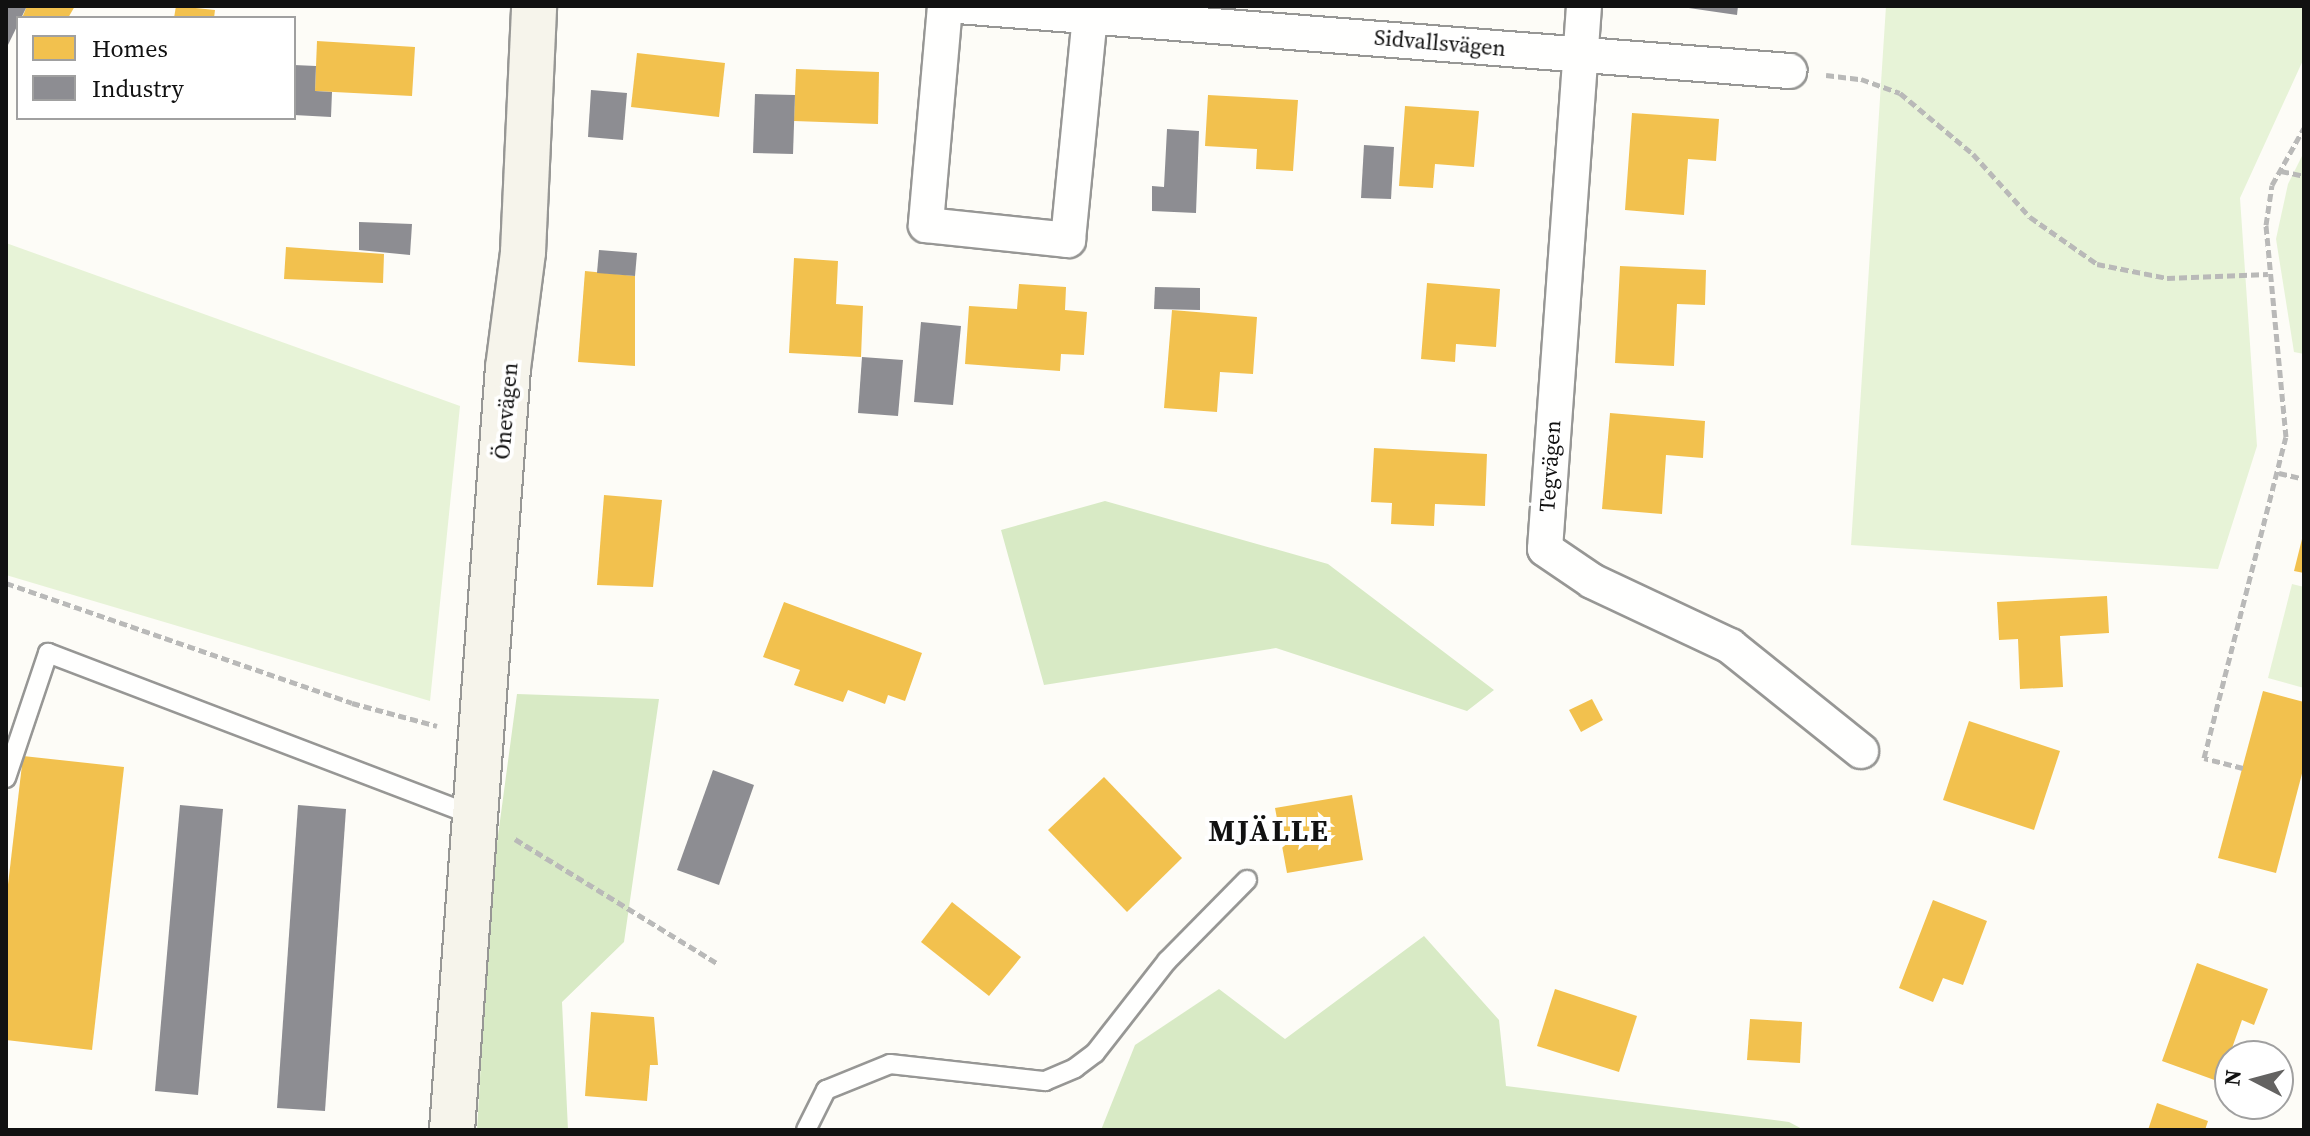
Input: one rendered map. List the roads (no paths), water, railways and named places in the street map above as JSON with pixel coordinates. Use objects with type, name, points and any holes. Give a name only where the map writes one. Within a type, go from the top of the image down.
[{"type":"street","name":"Önevägen","points":[[452,1130],[508,368],[523,252],[534,6]]},
{"type":"street","points":[[945,6],[926,225],[1068,240],[1090,16]]},
{"type":"street","name":"Sidvallsvägen","points":[[958,6],[1789,71]]},
{"type":"street","name":"Tegvägen","points":[[1584,6],[1545,549],[1592,581],[1730,646],[1861,751]]},
{"type":"lane","points":[[6,778],[48,653],[475,816]]},
{"type":"lane","points":[[806,1130],[826,1090],[890,1064],[1045,1081],[1075,1068],[1095,1053],[1167,961],[1247,880]]},
{"type":"district","name":"MJÄLLE","points":[[1269,831]]}]
